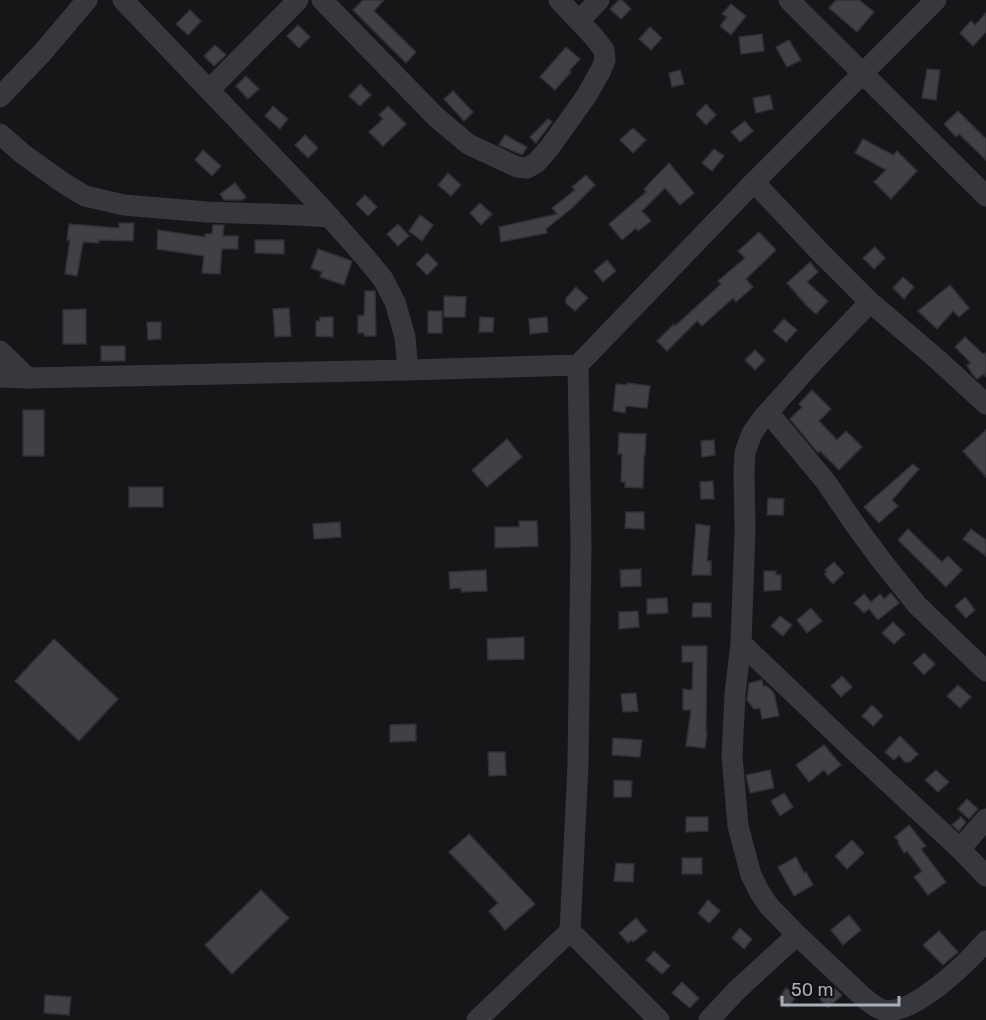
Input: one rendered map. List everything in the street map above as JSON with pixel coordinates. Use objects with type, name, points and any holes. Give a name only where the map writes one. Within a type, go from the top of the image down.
[{"type":"street","points":[[0,97],[42,53],[87,0]]},
{"type":"street","points":[[123,0],[318,204],[383,279],[395,303],[405,337],[408,370]]},
{"type":"street","points":[[209,90],[298,0]]},
{"type":"street","points":[[322,0],[436,117],[468,144],[517,167],[527,168],[536,163],[550,147],[587,95],[602,70],[605,60],[604,50],[559,0]]},
{"type":"street","points":[[579,21],[600,0]]},
{"type":"street","points":[[789,0],[986,196]]},
{"type":"street","points":[[0,377],[578,365],[754,182],[936,0]]},
{"type":"street","points":[[0,134],[62,182],[86,196],[124,205],[330,218]]},
{"type":"street","points":[[754,182],[870,302],[986,404]]},
{"type":"street","points":[[870,302],[768,412],[752,433],[745,453],[741,643],[735,694],[732,756],[738,826],[751,875],[769,906],[863,997],[883,1010],[897,1010],[917,1002],[946,980],[986,941]]},
{"type":"street","points":[[0,351],[28,378]]},
{"type":"street","points":[[481,1019],[570,931],[578,765],[581,544],[578,365]]},
{"type":"street","points":[[768,412],[826,482],[862,535],[917,605],[986,671]]},
{"type":"street","points":[[741,643],[986,876]]},
{"type":"street","points":[[960,849],[986,819]]},
{"type":"street","points":[[570,931],[659,1020]]},
{"type":"street","points":[[709,1020],[737,990],[797,935]]},
{"type":"building","points":[[363,0],[384,0],[374,11],[416,52],[406,63],[353,10]]},
{"type":"building","points":[[619,0],[631,9],[621,19],[610,9]]},
{"type":"building","points":[[836,0],[859,0],[874,12],[857,32],[829,8]]},
{"type":"building","points":[[731,4],[746,16],[731,35],[720,26],[727,17],[722,14]]},
{"type":"building","points":[[190,10],[201,21],[188,35],[176,24]]},
{"type":"building","points":[[986,13],[986,32],[973,46],[960,33],[971,21],[975,25]]},
{"type":"building","points":[[298,25],[310,37],[299,48],[287,36]]},
{"type":"building","points":[[650,27],[662,38],[651,50],[639,39]]},
{"type":"building","points":[[762,34],[764,51],[741,54],[739,37]]},
{"type":"building","points":[[789,40],[801,60],[787,67],[776,47]]},
{"type":"building","points":[[215,45],[226,55],[214,66],[204,56]]},
{"type":"building","points":[[566,47],[580,59],[555,90],[540,77]]},
{"type":"building","points":[[927,69],[940,70],[936,100],[922,98]]},
{"type":"building","points":[[680,70],[684,84],[672,87],[669,73]]},
{"type":"building","points":[[246,76],[259,89],[248,99],[236,86]]},
{"type":"building","points":[[360,84],[371,95],[360,106],[349,96]]},
{"type":"building","points":[[453,91],[473,112],[464,121],[444,99]]},
{"type":"building","points":[[770,95],[773,109],[756,113],[753,98]]},
{"type":"building","points":[[706,104],[716,115],[706,125],[696,114]]},
{"type":"building","points":[[273,106],[288,119],[280,129],[265,116]]},
{"type":"building","points":[[388,106],[406,124],[383,146],[369,132],[383,119],[379,115]]},
{"type":"building","points":[[958,111],[986,139],[986,160],[959,134],[956,137],[944,124]]},
{"type":"building","points":[[548,119],[552,122],[536,143],[530,137]]},
{"type":"building","points":[[745,121],[753,131],[740,142],[731,132]]},
{"type":"building","points":[[633,128],[646,140],[633,153],[620,140]]},
{"type":"building","points":[[305,135],[318,148],[308,158],[295,145]]},
{"type":"building","points":[[505,135],[527,147],[522,155],[499,145]]},
{"type":"building","points":[[863,139],[893,155],[897,151],[917,171],[891,199],[874,182],[886,170],[855,153]]},
{"type":"building","points":[[714,149],[724,156],[712,171],[702,163]]},
{"type":"building","points":[[203,150],[221,166],[212,176],[195,160]]},
{"type":"building","points":[[669,163],[694,193],[680,205],[665,188],[642,211],[651,221],[638,231],[636,228],[622,240],[609,224],[646,192],[644,189]]},
{"type":"building","points":[[448,173],[461,185],[451,196],[438,185]]},
{"type":"building","points":[[586,175],[595,185],[546,229],[547,233],[501,242],[499,227],[557,214],[552,208],[575,190],[572,187]]},
{"type":"building","points":[[235,183],[246,197],[242,200],[224,200],[220,194]]},
{"type":"building","points":[[365,195],[377,207],[368,216],[356,204]]},
{"type":"building","points":[[480,203],[492,214],[481,225],[470,213]]},
{"type":"building","points":[[420,215],[433,225],[422,241],[409,231]]},
{"type":"building","points":[[119,223],[134,223],[133,241],[83,242],[77,276],[65,274],[70,240],[67,240],[69,224],[119,228]]},
{"type":"building","points":[[398,224],[409,236],[398,246],[387,234]]},
{"type":"building","points":[[213,225],[224,225],[223,236],[238,236],[238,249],[222,249],[220,274],[202,273],[204,256],[157,249],[158,230],[205,237],[205,234],[212,234]]},
{"type":"building","points":[[759,232],[776,250],[746,279],[753,287],[736,302],[733,298],[702,326],[697,321],[667,351],[657,341],[721,284],[718,281],[745,258],[738,251]]},
{"type":"building","points":[[255,240],[284,240],[284,254],[255,253]]},
{"type":"building","points":[[875,247],[885,258],[874,269],[863,258]]},
{"type":"building","points":[[318,249],[352,261],[344,285],[320,277],[322,272],[311,268]]},
{"type":"building","points":[[427,253],[438,264],[427,275],[416,264]]},
{"type":"building","points":[[607,260],[616,271],[603,282],[594,271]]},
{"type":"building","points":[[810,262],[818,272],[807,282],[828,301],[816,314],[787,283]]},
{"type":"building","points":[[903,277],[914,287],[904,299],[893,288]]},
{"type":"building","points":[[950,285],[969,308],[959,317],[953,311],[937,329],[918,311]]},
{"type":"building","points":[[576,287],[588,298],[575,311],[566,303],[566,298]]},
{"type":"building","points":[[365,291],[375,291],[376,336],[364,336],[364,333],[358,333],[358,316],[364,315]]},
{"type":"building","points":[[444,296],[466,297],[465,317],[444,317]]},
{"type":"building","points":[[289,308],[291,336],[275,337],[273,309]]},
{"type":"building","points":[[86,309],[86,344],[63,344],[63,310]]},
{"type":"building","points":[[428,311],[442,311],[442,333],[428,333]]},
{"type":"building","points":[[320,317],[333,317],[333,337],[316,336],[316,321],[320,321]]},
{"type":"building","points":[[480,317],[494,318],[493,332],[479,332]]},
{"type":"building","points":[[547,317],[548,332],[530,334],[529,319]]},
{"type":"building","points":[[784,319],[797,330],[786,342],[773,331]]},
{"type":"building","points":[[147,322],[161,322],[161,339],[148,340]]},
{"type":"building","points":[[965,337],[983,354],[986,353],[986,377],[984,374],[977,379],[967,365],[971,363],[955,347]]},
{"type":"building","points":[[101,346],[125,346],[125,361],[101,361]]},
{"type":"building","points":[[755,350],[765,360],[755,370],[745,360]]},
{"type":"building","points":[[627,383],[650,386],[647,408],[626,406],[625,413],[613,411],[616,384],[627,385]]},
{"type":"building","points":[[812,390],[831,409],[819,421],[837,440],[846,431],[862,447],[839,470],[820,451],[818,453],[790,419],[802,407],[799,404]]},
{"type":"building","points":[[23,410],[44,410],[44,456],[23,456]]},
{"type":"building","points":[[986,430],[986,477],[963,451]]},
{"type":"building","points":[[619,433],[646,434],[643,488],[625,487],[625,482],[621,482],[622,454],[618,454]]},
{"type":"building","points":[[507,439],[522,457],[487,487],[472,470]]},
{"type":"building","points":[[714,440],[715,455],[702,457],[701,441]]},
{"type":"building","points":[[913,464],[919,469],[892,500],[898,506],[879,523],[864,507]]},
{"type":"building","points":[[713,481],[714,499],[701,499],[700,482]]},
{"type":"building","points":[[129,487],[163,487],[163,507],[129,507]]},
{"type":"building","points":[[768,498],[784,499],[783,515],[767,515]]},
{"type":"building","points":[[626,512],[644,512],[644,529],[625,528]]},
{"type":"building","points":[[519,521],[537,521],[538,546],[495,548],[495,527],[519,527]]},
{"type":"building","points":[[340,522],[341,537],[314,539],[313,524]]},
{"type":"building","points":[[696,524],[710,526],[707,561],[711,561],[711,575],[692,575]]},
{"type":"building","points":[[908,529],[942,562],[948,556],[962,570],[946,587],[898,540]]},
{"type":"building","points":[[971,529],[986,540],[986,556],[963,539]]},
{"type":"building","points":[[834,562],[844,573],[833,584],[824,574]]},
{"type":"building","points":[[641,569],[641,586],[621,587],[620,570]]},
{"type":"building","points":[[486,570],[487,591],[461,592],[461,588],[450,589],[449,572]]},
{"type":"building","points":[[764,571],[776,571],[776,575],[781,575],[781,590],[764,591]]},
{"type":"building","points":[[891,593],[899,603],[878,620],[869,609],[864,613],[854,603],[864,594],[871,602],[880,594],[884,599]]},
{"type":"building","points":[[965,597],[975,610],[966,618],[955,606]]},
{"type":"building","points":[[667,598],[668,613],[647,614],[647,599]]},
{"type":"building","points":[[693,603],[711,603],[711,617],[692,617]]},
{"type":"building","points":[[811,608],[822,621],[807,633],[797,620]]},
{"type":"building","points":[[638,611],[639,627],[619,629],[619,612]]},
{"type":"building","points":[[780,616],[792,625],[783,636],[771,626]]},
{"type":"building","points":[[893,622],[905,634],[894,644],[882,633]]},
{"type":"building","points":[[524,637],[524,659],[488,660],[487,639]]},
{"type":"building","points":[[54,639],[118,699],[79,741],[15,681]]},
{"type":"building","points":[[682,646],[707,646],[705,748],[686,746],[691,710],[683,710],[683,689],[692,690],[693,662],[682,662]]},
{"type":"building","points":[[924,653],[935,664],[924,675],[913,663]]},
{"type":"building","points":[[842,676],[852,687],[841,697],[831,686]]},
{"type":"building","points":[[762,680],[763,686],[767,686],[774,693],[779,716],[762,719],[760,708],[754,709],[747,700],[749,683]]},
{"type":"building","points":[[958,685],[971,697],[960,708],[947,696]]},
{"type":"building","points":[[636,693],[638,711],[623,712],[621,694]]},
{"type":"building","points":[[872,705],[883,716],[873,726],[862,716]]},
{"type":"building","points":[[416,724],[416,741],[390,742],[390,725]]},
{"type":"building","points":[[900,736],[918,754],[910,762],[905,762],[899,755],[894,760],[885,752]]},
{"type":"building","points":[[613,738],[642,740],[640,757],[612,755]]},
{"type":"building","points":[[824,745],[841,765],[828,775],[824,770],[809,782],[796,765]]},
{"type":"building","points":[[488,752],[505,752],[506,775],[489,776]]},
{"type":"building","points":[[770,770],[774,788],[750,793],[746,775]]},
{"type":"building","points":[[936,770],[949,782],[938,792],[925,780]]},
{"type":"building","points":[[614,780],[632,781],[631,797],[614,797]]},
{"type":"building","points":[[784,793],[793,807],[780,816],[771,801]]},
{"type":"building","points":[[967,799],[978,809],[969,819],[958,809]]},
{"type":"building","points":[[686,817],[708,817],[708,831],[686,832]]},
{"type":"building","points":[[961,817],[966,822],[959,831],[952,825]]},
{"type":"building","points":[[909,825],[926,846],[921,849],[946,882],[928,895],[914,877],[922,871],[907,851],[904,853],[895,837]]},
{"type":"building","points":[[469,834],[535,904],[505,930],[489,911],[498,903],[449,852]]},
{"type":"building","points":[[852,840],[864,853],[847,869],[835,856]]},
{"type":"building","points":[[796,857],[813,885],[794,896],[778,867]]},
{"type":"building","points":[[682,858],[702,858],[702,874],[682,874]]},
{"type":"building","points":[[616,863],[634,864],[633,882],[614,881]]},
{"type":"building","points":[[261,890],[289,918],[232,974],[205,945]]},
{"type":"building","points":[[708,900],[720,911],[709,923],[698,913]]},
{"type":"building","points":[[849,915],[861,930],[843,945],[831,930]]},
{"type":"building","points":[[636,918],[647,931],[633,942],[631,940],[628,943],[619,933]]},
{"type":"building","points":[[740,928],[752,939],[744,949],[732,938]]},
{"type":"building","points":[[939,931],[958,952],[943,965],[923,945]]},
{"type":"building","points":[[654,951],[670,966],[662,974],[646,960]]},
{"type":"building","points":[[682,982],[699,998],[690,1008],[672,993]]},
{"type":"building","points":[[832,986],[842,995],[828,1008],[819,998]]},
{"type":"building","points":[[786,988],[797,996],[788,1007],[778,999]]},
{"type":"building","points":[[45,995],[71,997],[69,1015],[44,1013]]}]
